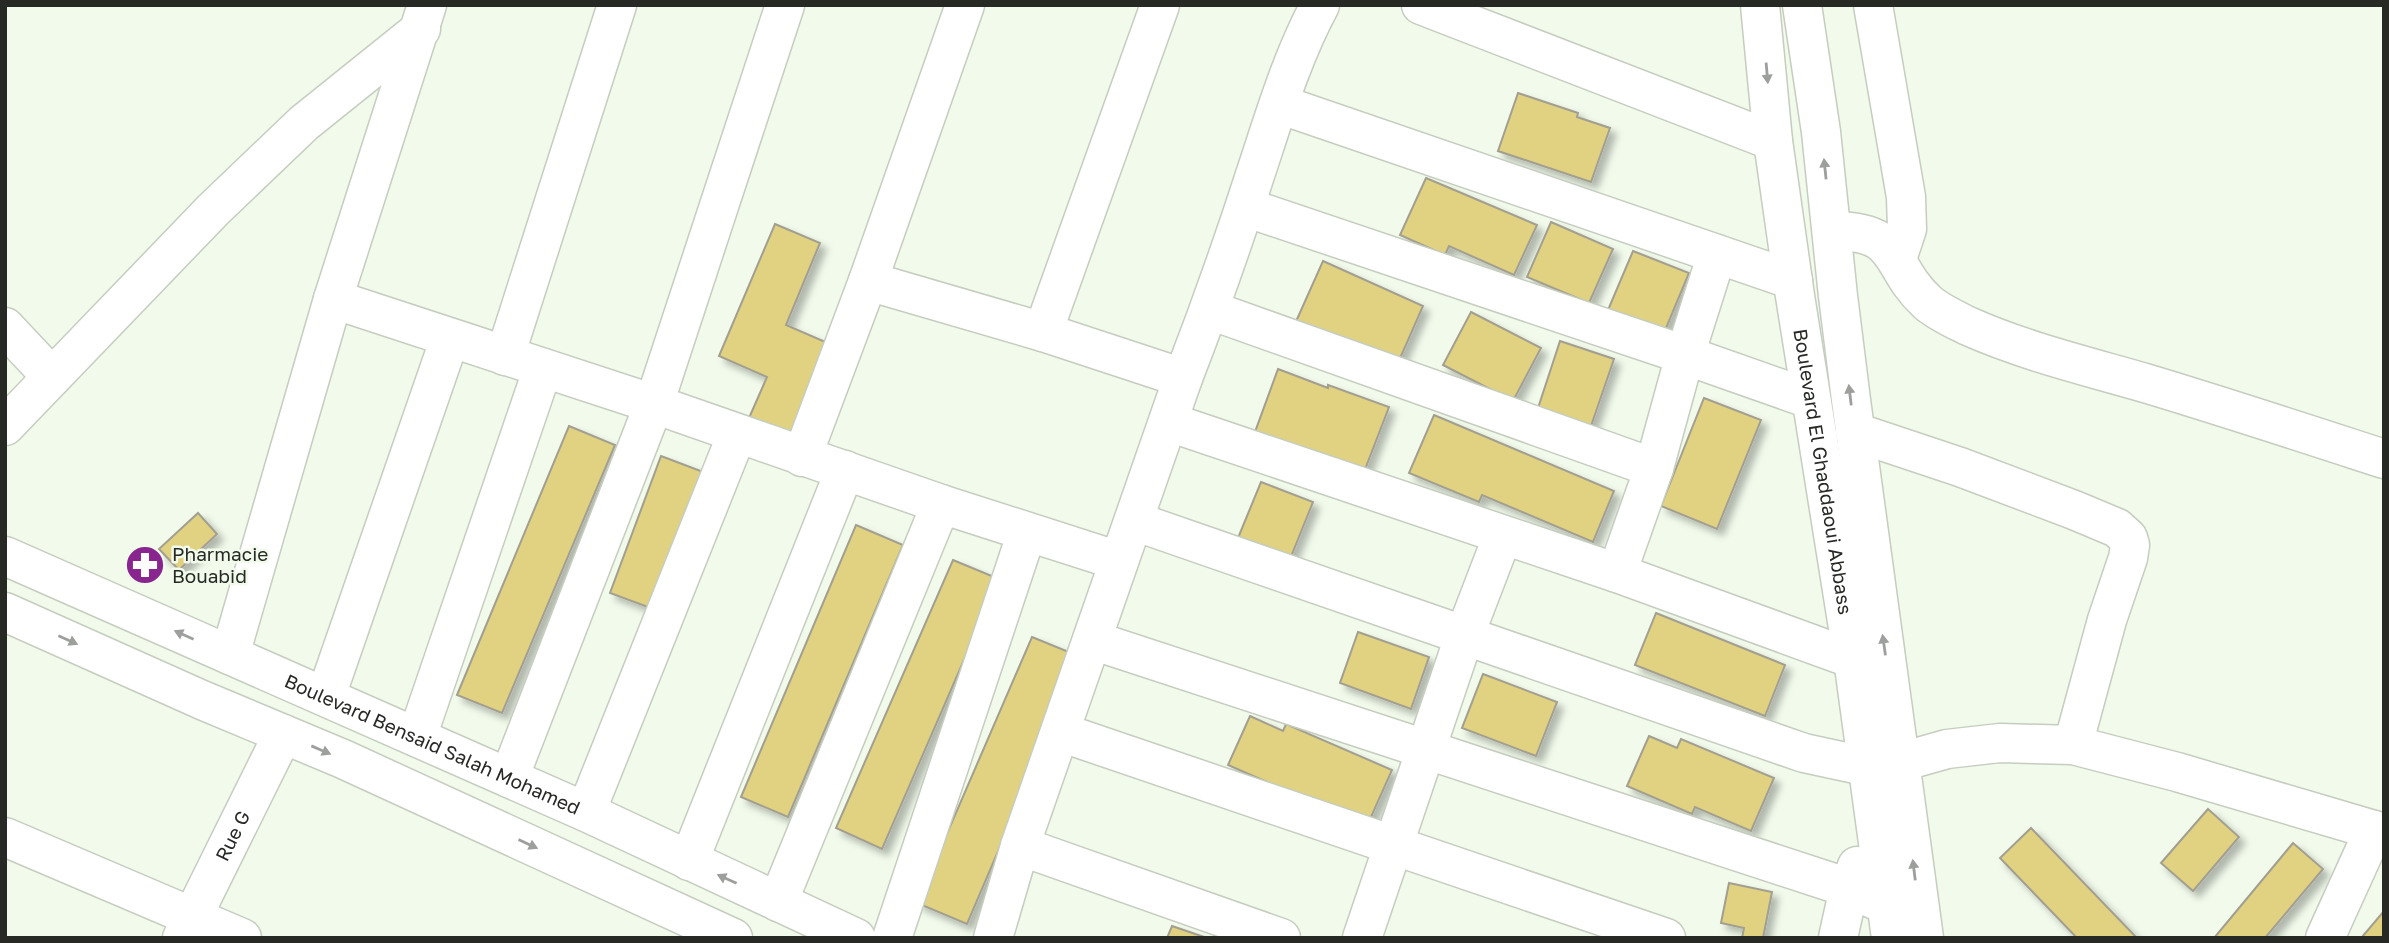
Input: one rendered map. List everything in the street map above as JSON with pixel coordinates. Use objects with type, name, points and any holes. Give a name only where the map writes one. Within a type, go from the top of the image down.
[{"type":"street","points":[[505,356],[617,5]]},
{"type":"street","points":[[509,778],[654,404],[785,5]]},
{"type":"street","points":[[802,457],[868,281],[965,5]]},
{"type":"street","points":[[1043,332],[1160,5]]},
{"type":"street","points":[[993,938],[1020,846],[1183,377],[1210,310],[1300,46],[1320,5]]},
{"type":"street","points":[[1421,5],[1773,141]]},
{"type":"street","name":"Boulevard El Ghaddaoui Abbass","points":[[1760,5],[1773,141],[1810,400],[1853,659],[1885,765],[1924,938]]},
{"type":"street","name":"Boulevard El Ghaddaoui Abbass","points":[[1802,5],[1821,132],[1855,432],[1885,765],[1875,816],[1888,922]]},
{"type":"street","points":[[1873,5],[1906,197],[1907,229],[1897,259]]},
{"type":"street","points":[[230,655],[333,299],[424,17]]},
{"type":"street","points":[[5,426],[213,210],[304,123],[424,17]]},
{"type":"street","points":[[1279,104],[1793,280]]},
{"type":"street","points":[[1245,207],[1685,355],[1810,400]]},
{"type":"street","points":[[1832,230],[1869,234],[1897,259],[1928,304],[2006,342],[2384,458]]},
{"type":"street","points":[[1617,573],[1654,468],[1685,355],[1717,254]]},
{"type":"street","points":[[868,281],[1043,332],[1183,377]]},
{"type":"street","points":[[333,299],[1119,561]]},
{"type":"street","points":[[1210,310],[1654,468]]},
{"type":"street","points":[[5,327],[52,377]]},
{"type":"street","points":[[327,696],[450,338]]},
{"type":"street","points":[[417,737],[543,368]]},
{"type":"street","points":[[1169,422],[1617,573],[1853,659]]},
{"type":"street","points":[[1855,432],[1961,467],[2074,510],[2117,528],[2128,538],[2128,558],[2107,620],[2073,745]]},
{"type":"street","points":[[586,812],[737,433]]},
{"type":"street","points":[[689,861],[845,470]]},
{"type":"street","points":[[778,902],[942,504]]},
{"type":"street","points":[[1134,521],[1804,752],[1885,765],[1947,750],[2000,743],[2073,745],[2379,831],[2325,938]]},
{"type":"street","points":[[892,938],[1027,532]]},
{"type":"street","points":[[1362,938],[1465,634],[1503,535]]},
{"type":"street","name":"Boulevard Bensaid Salah Mohamed","points":[[5,556],[586,812],[856,938]]},
{"type":"street","points":[[5,612],[202,701],[342,759],[733,938]]},
{"type":"street","points":[[1092,640],[1849,888],[1888,922]]},
{"type":"street","points":[[1060,732],[1666,938]]},
{"type":"street","name":"Rue G","points":[[187,927],[284,734]]},
{"type":"street","points":[[1838,938],[1849,888],[1875,816]]},
{"type":"street","points":[[5,837],[187,927],[243,938]]},
{"type":"street","points":[[1020,846],[1281,938]]},
{"type":"building","points":[[1518,93],[1578,113],[1577,117],[1610,128],[1591,182],[1498,151]]},
{"type":"building","points":[[1426,178],[1537,225],[1514,275],[1449,246],[1445,255],[1400,235]]},
{"type":"building","points":[[1551,222],[1613,249],[1589,303],[1527,277]]},
{"type":"building","points":[[775,224],[820,243],[786,325],[830,344],[791,436],[749,418],[767,377],[719,356]]},
{"type":"building","points":[[1633,251],[1689,273],[1664,333],[1608,310]]},
{"type":"building","points":[[1323,261],[1423,306],[1398,363],[1294,326]]},
{"type":"building","points":[[1471,312],[1541,348],[1513,401],[1443,365]]},
{"type":"building","points":[[1560,341],[1614,359],[1591,426],[1538,408]]},
{"type":"building","points":[[1278,369],[1389,407],[1364,472],[1255,432]]},
{"type":"building","points":[[1704,398],[1761,420],[1717,529],[1661,506]]},
{"type":"building","points":[[1434,415],[1614,491],[1593,542],[1482,495],[1479,502],[1409,473]]},
{"type":"building","points":[[569,426],[615,445],[502,713],[457,695]]},
{"type":"building","points":[[661,456],[706,473],[656,610],[610,593]]},
{"type":"building","points":[[1261,482],[1313,502],[1290,559],[1238,538]]},
{"type":"building","points":[[198,513],[217,534],[179,570],[159,549]]},
{"type":"building","points":[[856,525],[903,545],[788,817],[741,797]]},
{"type":"building","points":[[953,560],[999,579],[882,849],[836,828]]},
{"type":"building","points":[[1656,613],[1785,665],[1765,716],[1635,665]]},
{"type":"building","points":[[1358,632],[1429,657],[1411,709],[1340,683]]},
{"type":"building","points":[[1032,637],[1081,657],[967,924],[917,903]]},
{"type":"building","points":[[1483,674],[1557,702],[1536,756],[1462,728]]},
{"type":"building","points":[[1250,716],[1283,731],[1286,724],[1392,770],[1367,826],[1228,765]]},
{"type":"building","points":[[1649,736],[1677,748],[1681,739],[1774,778],[1751,831],[1695,807],[1692,814],[1627,786]]},
{"type":"building","points":[[2208,809],[2239,837],[2193,891],[2161,863]]},
{"type":"building","points":[[2031,828],[2137,938],[2077,938],[2000,858]]},
{"type":"building","points":[[2293,843],[2323,869],[2265,938],[2214,938]]},
{"type":"building","points":[[1729,883],[1772,892],[1763,938],[1742,938],[1744,928],[1721,923]]},
{"type":"building","points":[[2384,911],[2384,938],[2363,938],[2362,937]]},
{"type":"building","points":[[1172,926],[1207,938],[1167,938]]},
{"type":"place","name":"Pharmacie Bouabid","points":[[145,565]]}]
